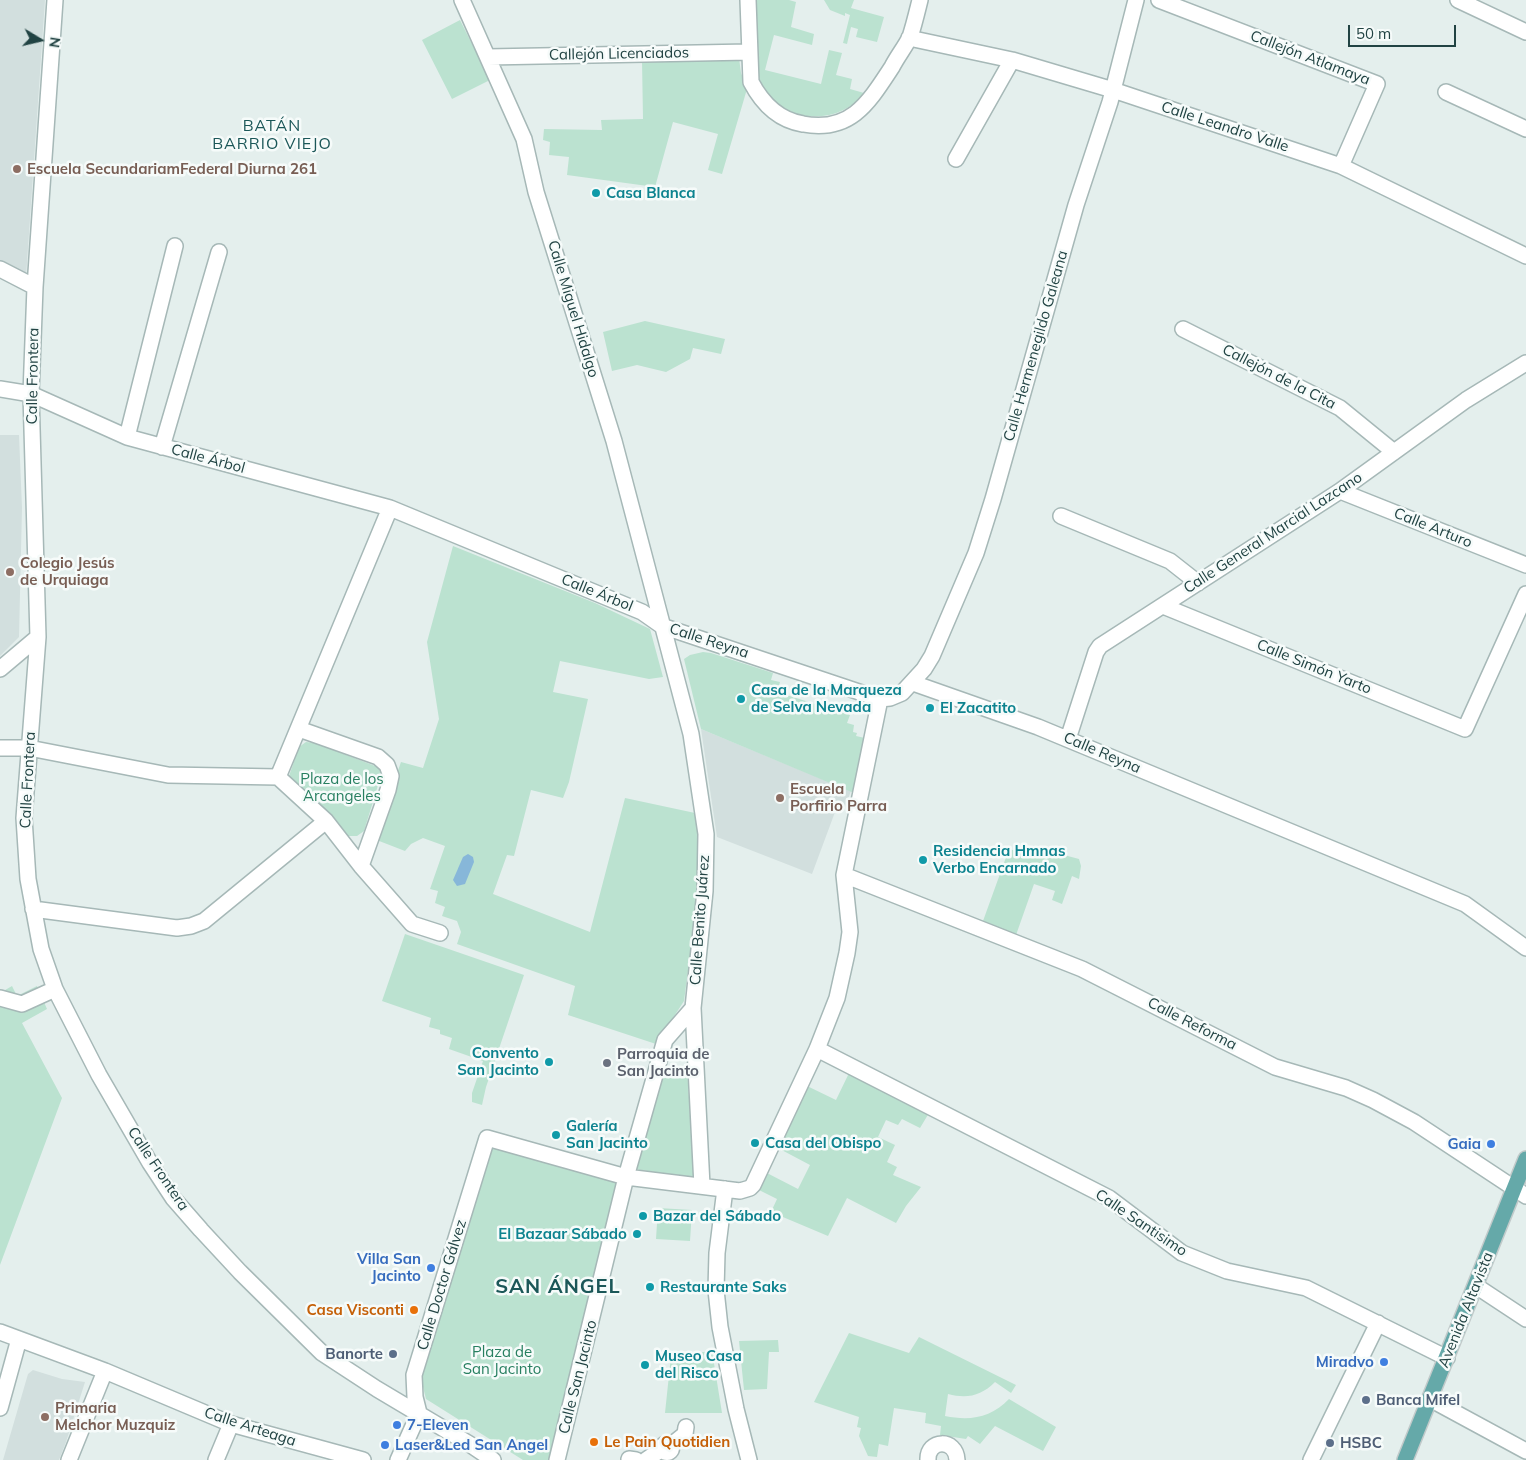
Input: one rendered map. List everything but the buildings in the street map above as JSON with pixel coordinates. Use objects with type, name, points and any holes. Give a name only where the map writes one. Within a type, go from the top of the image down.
[{"type":"main road","name":"Avenida Altavista","points":[[1404,1460],[1476,1286],[1520,1192],[1526,1159]]},
{"type":"street","name":"Calle Frontera","points":[[55,0],[35,287],[31,394],[38,637],[24,826],[28,879],[41,948],[55,989],[113,1099],[150,1163],[173,1198],[240,1272],[322,1353],[493,1460]]},
{"type":"street","name":"Calle Miguel Hidalgo","points":[[462,0],[524,139],[536,192],[614,441],[645,554],[662,626]]},
{"type":"street","points":[[748,0],[751,82],[762,101],[788,120],[821,126],[844,120],[864,107],[909,38],[920,0]]},
{"type":"street","name":"Calle Hermenegildo Galeana","points":[[913,683],[924,670],[932,656],[976,553],[996,490],[1076,205],[1113,90],[1136,0]]},
{"type":"street","name":"Callejón Atlamaya","points":[[1159,0],[1377,84],[1341,166]]},
{"type":"street","points":[[1458,0],[1526,32]]},
{"type":"street","name":"Calle Leandro Valle","points":[[909,38],[1012,60],[1113,90],[1341,166],[1526,256]]},
{"type":"street","name":"Callejón Licenciados","points":[[488,56],[749,52]]},
{"type":"street","points":[[956,159],[1012,60]]},
{"type":"street","points":[[1446,92],[1526,129]]},
{"type":"street","points":[[127,437],[176,246]]},
{"type":"street","points":[[162,447],[219,252]]},
{"type":"street","points":[[0,269],[35,287]]},
{"type":"street","name":"Callejón de la Cita","points":[[1183,329],[1340,408],[1394,452]]},
{"type":"street","name":"Calle General Marcial Lazcano","points":[[1068,739],[1098,649],[1340,491],[1466,400],[1526,363]]},
{"type":"street","name":"Calle Árbol","points":[[0,389],[31,394],[127,437],[390,508],[642,612],[662,626]]},
{"type":"street","name":"Calle Arturo","points":[[1340,491],[1526,565]]},
{"type":"street","points":[[278,776],[390,508]]},
{"type":"street","points":[[1061,516],[1170,561],[1198,583]]},
{"type":"street","name":"Calle Simón Yarto","points":[[1163,606],[1465,729],[1526,594]]},
{"type":"street","name":"Calle Reyna","points":[[662,626],[880,699]]},
{"type":"street","name":"Calle Benito Juárez","points":[[662,626],[691,734],[706,834],[705,891],[693,1008],[702,1186]]},
{"type":"street","points":[[0,669],[38,637]]},
{"type":"street","points":[[693,1008],[665,1040],[626,1177],[745,1191],[750,1188],[755,1180],[817,1049],[837,998],[849,942],[844,875],[880,699],[896,696],[913,683]]},
{"type":"street","name":"Calle Reyna","points":[[913,683],[1068,739],[1464,904],[1526,948]]},
{"type":"street","points":[[299,729],[378,758],[389,770],[391,776],[388,790],[361,866]]},
{"type":"street","points":[[0,748],[30,748],[168,775],[278,776],[326,821],[361,866],[412,924],[440,933]]},
{"type":"street","points":[[33,909],[177,928],[198,924],[326,821]]},
{"type":"street","name":"Calle Reforma","points":[[844,875],[1082,969],[1275,1067],[1346,1088],[1373,1100],[1414,1122],[1520,1192]]},
{"type":"street","points":[[0,998],[22,1004],[55,989]]},
{"type":"street","name":"Calle Santisimo","points":[[817,1049],[1109,1198],[1182,1253],[1227,1271],[1306,1288],[1447,1358]]},
{"type":"street","name":"Calle Doctor Gálvez","points":[[419,1414],[415,1397],[414,1375],[487,1138],[626,1177]]},
{"type":"street","name":"Calle San Jacinto","points":[[557,1460],[626,1177]]},
{"type":"street","points":[[725,1189],[717,1253],[716,1290],[720,1327],[736,1409],[749,1460]]},
{"type":"street","points":[[1476,1286],[1526,1319]]},
{"type":"street","points":[[1311,1460],[1378,1323]]},
{"type":"street","name":"Calle Arteaga","points":[[0,1332],[105,1371],[231,1424],[363,1460]]},
{"type":"street","points":[[0,1408],[19,1338]]},
{"type":"street","points":[[69,1460],[105,1371]]},
{"type":"street","points":[[1430,1399],[1526,1451]]},
{"type":"street","points":[[398,1460],[419,1414]]},
{"type":"street","points":[[216,1460],[231,1424]]},
{"type":"street","points":[[646,1460],[671,1450],[685,1434],[686,1427]]},
{"type":"street","points":[[924,1459],[935,1446],[947,1444],[956,1452],[957,1460]]},
{"type":"street","points":[[629,1460],[636,1460]]},
{"type":"shaded area","points":[[0,0],[45,0],[26,277],[0,262]]},
{"type":"shaded area","name":"Colegio Jesús de Urquiaga","points":[[0,435],[19,435],[22,508],[19,637],[0,656]]},
{"type":"shaded area","name":"Escuela Porfirio Parra","points":[[701,729],[851,791],[845,807],[838,804],[812,874],[717,837]]},
{"type":"shaded area","name":"Primaria Melchor Muzquiz","points":[[33,1370],[62,1379],[85,1382],[66,1442],[59,1460],[3,1460],[28,1374]]},
{"type":"green space","points":[[756,0],[789,0],[796,2],[791,27],[814,34],[812,45],[774,35],[765,70],[821,84],[829,50],[842,53],[836,75],[852,79],[850,89],[864,93],[853,104],[839,112],[824,116],[794,113],[780,106],[768,95],[758,73]]},
{"type":"green space","points":[[824,0],[854,0],[851,8],[884,17],[877,42],[856,37],[858,29],[851,27],[847,44],[843,43],[850,15],[845,13],[845,16],[830,10]]},
{"type":"green space","points":[[460,20],[490,80],[452,99],[422,40]]},
{"type":"green space","points":[[739,58],[741,73],[747,89],[722,174],[708,170],[718,134],[673,122],[655,187],[567,175],[569,157],[549,155],[550,142],[543,140],[544,129],[602,130],[601,120],[643,119],[642,60]]},
{"type":"green space","points":[[645,321],[725,339],[721,354],[693,348],[690,359],[666,372],[637,365],[612,371],[603,332]]},
{"type":"green space","points":[[453,546],[595,603],[650,629],[663,677],[649,679],[560,661],[553,692],[588,699],[569,782],[563,798],[531,790],[514,856],[507,855],[493,894],[590,932],[625,798],[695,813],[698,834],[699,887],[684,1001],[656,1044],[568,1015],[575,986],[457,944],[461,932],[457,921],[442,916],[445,907],[435,903],[438,891],[430,889],[445,846],[423,838],[411,844],[405,851],[374,839],[401,762],[423,768],[439,719],[427,642]]},
{"type":"green space","points":[[703,652],[773,673],[771,680],[780,682],[777,692],[850,715],[847,723],[854,725],[853,732],[857,733],[856,736],[865,738],[854,793],[701,729],[684,659],[690,655]]},
{"type":"green space","name":"Plaza de los Arcangeles","points":[[306,742],[315,743],[383,769],[364,831],[357,836],[346,836],[288,779],[299,747]]},
{"type":"green space","points":[[1009,849],[1047,859],[1049,851],[1079,859],[1081,866],[1079,879],[1072,876],[1062,904],[1052,900],[1055,891],[1034,884],[1016,935],[983,921]]},
{"type":"green space","points":[[405,934],[524,975],[486,1087],[482,1105],[472,1102],[472,1093],[483,1061],[449,1049],[452,1038],[440,1034],[440,1030],[429,1027],[431,1018],[382,1001]]},
{"type":"green space","points":[[12,986],[17,996],[37,986],[47,1009],[22,1023],[62,1098],[0,1265],[0,993]]},
{"type":"green space","points":[[665,1068],[687,1070],[695,1178],[634,1169]]},
{"type":"green space","points":[[850,1071],[929,1113],[920,1128],[902,1119],[898,1125],[886,1120],[878,1137],[895,1145],[887,1162],[897,1167],[893,1175],[921,1187],[896,1223],[847,1198],[828,1236],[771,1212],[777,1199],[757,1189],[765,1172],[798,1189],[810,1165],[776,1147],[805,1085],[836,1100]]},
{"type":"green space","name":"Plaza de San Jacinto","points":[[492,1145],[620,1180],[552,1460],[523,1460],[426,1399],[421,1379]]},
{"type":"green space","points":[[658,1208],[692,1210],[690,1241],[656,1239]]},
{"type":"green space","points":[[849,1333],[909,1353],[919,1337],[1016,1385],[1011,1393],[995,1382],[990,1387],[973,1395],[948,1394],[945,1416],[971,1418],[980,1416],[995,1410],[1009,1399],[1056,1427],[1043,1451],[995,1426],[980,1444],[968,1436],[966,1439],[940,1435],[941,1426],[925,1423],[926,1413],[894,1408],[888,1446],[879,1444],[877,1457],[868,1456],[859,1436],[861,1428],[857,1427],[859,1417],[814,1402]]},
{"type":"green space","points":[[778,1340],[779,1352],[769,1352],[767,1389],[744,1390],[739,1341]]},
{"type":"green space","points":[[712,1351],[722,1413],[665,1413],[671,1356]]},
{"type":"water","points":[[468,854],[473,857],[474,862],[465,884],[457,886],[453,880],[463,857]]},
{"type":"place","name":"Escuela SecundariamFederal Diurna 261","points":[[17,169]]},
{"type":"place","name":"Casa Blanca","points":[[596,193]]},
{"type":"place","name":"Colegio Jesús de Urquiaga","points":[[10,572]]},
{"type":"place","name":"Casa de la Marqueza de Selva Nevada","points":[[741,699]]},
{"type":"place","name":"El Zacatito","points":[[930,708]]},
{"type":"place","name":"Escuela Porfirio Parra","points":[[780,798]]},
{"type":"place","name":"Residencia Hmnas Verbo Encarnado","points":[[923,860]]},
{"type":"place","name":"Convento San Jacinto","points":[[549,1062]]},
{"type":"place","name":"Parroquia de San Jacinto","points":[[607,1063]]},
{"type":"place","name":"Galería San Jacinto","points":[[556,1135]]},
{"type":"place","name":"Casa del Obispo","points":[[755,1143]]},
{"type":"place","name":"Gaia","points":[[1491,1144]]},
{"type":"place","name":"Bazar del Sábado","points":[[643,1216]]},
{"type":"place","name":"El Bazaar Sábado","points":[[637,1234]]},
{"type":"place","name":"Villa San Jacinto","points":[[431,1268]]},
{"type":"place","name":"Restaurante Saks","points":[[650,1287]]},
{"type":"place","name":"Casa Visconti","points":[[414,1310]]},
{"type":"place","name":"Banorte","points":[[393,1354]]},
{"type":"place","name":"Miradvo","points":[[1384,1362]]},
{"type":"place","name":"Museo Casa del Risco","points":[[645,1365]]},
{"type":"place","name":"Banca Mifel","points":[[1366,1400]]},
{"type":"place","name":"Primaria Melchor Muzquiz","points":[[45,1417]]},
{"type":"place","name":"7-Eleven","points":[[397,1425]]},
{"type":"place","name":"Le Pain Quotidien","points":[[594,1442]]},
{"type":"place","name":"HSBC","points":[[1330,1443]]},
{"type":"place","name":"Laser&Led San Angel","points":[[385,1445]]},
{"type":"district","name":"BATÁN BARRIO VIEJO","points":[[272,135]]},
{"type":"district","name":"SAN ÁNGEL","points":[[558,1287]]}]
